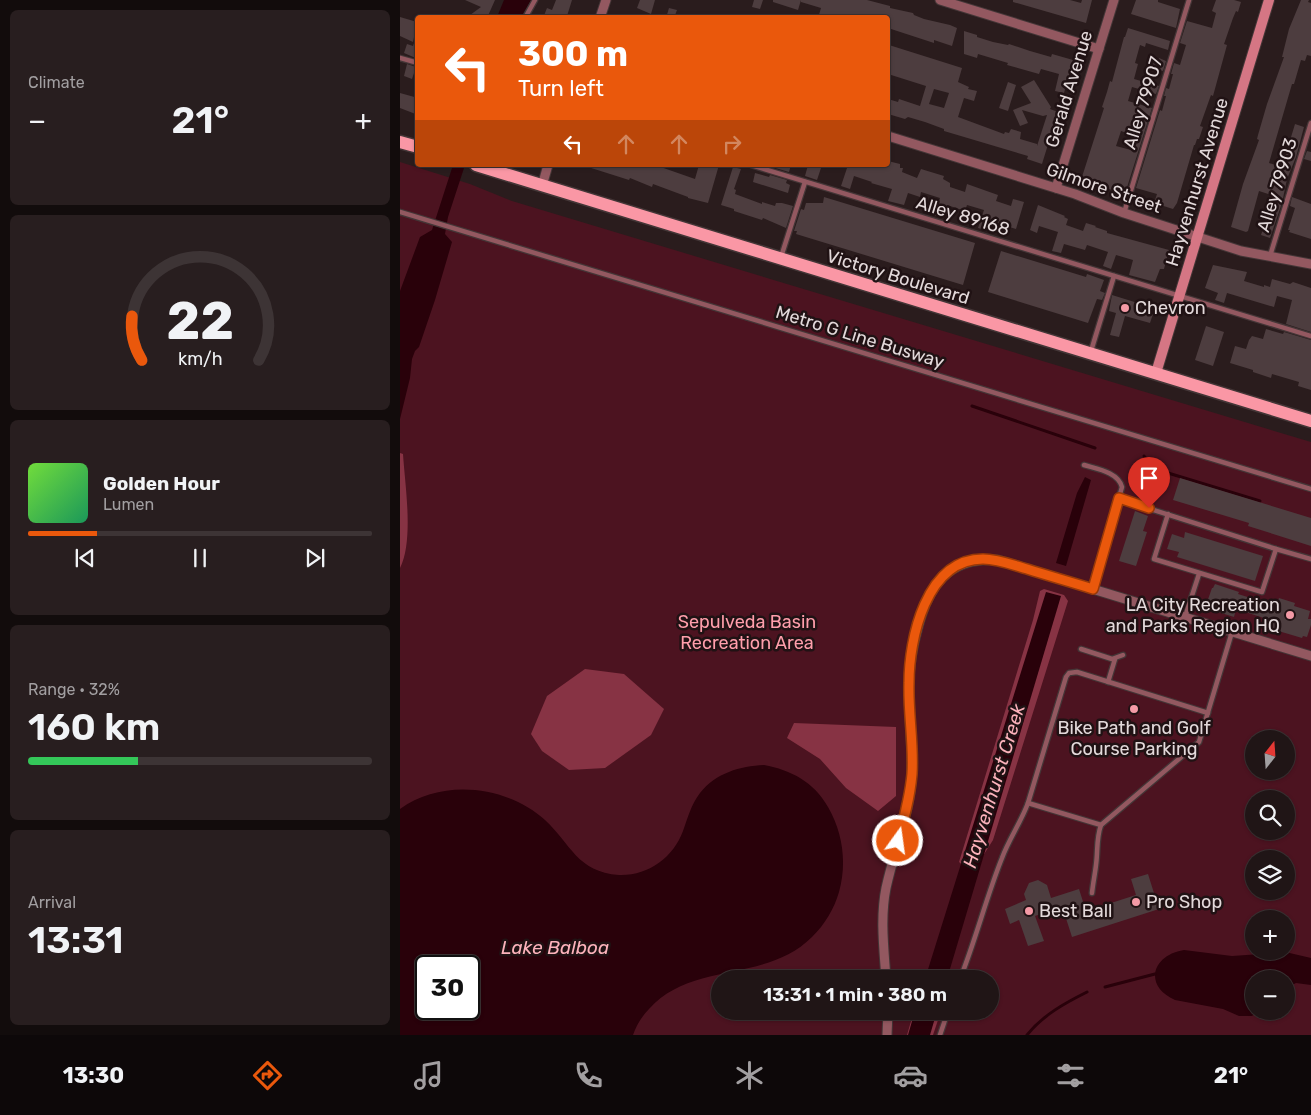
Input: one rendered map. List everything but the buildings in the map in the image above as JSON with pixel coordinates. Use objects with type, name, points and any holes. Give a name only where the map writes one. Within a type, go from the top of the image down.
[{"type":"main road","name":"Hayvenhurst Avenue","points":[[1156,373],[1269,0]]},
{"type":"main road","points":[[400,142],[415,146]]},
{"type":"main road","name":"Victory Boulevard","points":[[482,167],[1311,421]]},
{"type":"street","points":[[601,15],[606,0]]},
{"type":"street","points":[[940,0],[1099,49]]},
{"type":"street","name":"Gerald Avenue","points":[[1056,188],[1114,0]]},
{"type":"street","name":"Gilmore Street","points":[[890,137],[1056,188],[1124,213],[1241,250],[1311,264]]},
{"type":"street","points":[[542,186],[547,167]]},
{"type":"street","points":[[886,970],[883,908],[910,793],[912,772],[908,682],[914,641],[927,598],[940,579],[951,570],[967,562],[982,559],[998,560],[1311,656]]},
{"type":"street","points":[[887,1035],[888,1020]]},
{"type":"lane","points":[[527,15],[535,0]]},
{"type":"lane","name":"Alley 79907","points":[[1124,213],[1189,0]]},
{"type":"lane","points":[[400,58],[415,62]]},
{"type":"lane","name":"Alley 79903","points":[[1270,256],[1311,123]]},
{"type":"lane","name":"Alley 89168","points":[[757,167],[1311,336]]},
{"type":"lane","points":[[781,259],[805,182]]},
{"type":"lane","name":"Metro G Line Busway","points":[[400,212],[1311,488]]},
{"type":"lane","points":[[1091,353],[1114,276]]},
{"type":"lane","points":[[1084,465],[1112,474],[1120,481],[1122,487],[1093,589]]},
{"type":"lane","points":[[1119,498],[1311,559]]},
{"type":"lane","points":[[1168,514],[1154,559],[1199,574],[1262,592],[1276,548]]},
{"type":"lane","points":[[1185,618],[1199,574]]},
{"type":"lane","points":[[1092,893],[1096,867],[1097,835],[1101,825],[1198,742],[1232,632]]},
{"type":"lane","points":[[1081,649],[1115,659],[1123,655]]},
{"type":"lane","points":[[1108,682],[1115,659]]},
{"type":"lane","points":[[964,970],[1002,857],[1024,816],[1066,677],[1069,673],[1077,672],[1208,713]]},
{"type":"lane","points":[[1028,803],[1101,825]]},
{"type":"lane","points":[[940,1035],[945,1020]]},
{"type":"green space","name":"Sepulveda Basin Recreation Area","points":[[400,162],[470,184],[512,201],[1311,442],[1311,1035],[400,1035]]},
{"type":"shaded area","points":[[400,453],[403,454],[408,528],[407,543],[400,568]]},
{"type":"shaded area","points":[[1044,589],[1064,595],[1068,601],[993,840],[976,867],[966,868],[959,862],[1033,620],[1040,591]]},
{"type":"shaded area","points":[[585,669],[624,674],[664,709],[651,735],[605,768],[569,770],[542,751],[531,734],[547,696]]},
{"type":"shaded area","points":[[794,723],[896,727],[896,796],[878,811],[846,788],[820,759],[787,738]]},
{"type":"shaded area","points":[[911,1020],[938,1020],[933,1035],[907,1035]]},
{"type":"water","points":[[504,0],[531,0],[522,15],[498,15]]},
{"type":"water","points":[[452,167],[464,167],[448,217],[445,234],[452,242],[419,347],[412,359],[410,378],[400,419],[400,291],[420,237],[432,230]]},
{"type":"water","points":[[1085,477],[1091,480],[1066,566],[1056,563],[1077,493]]},
{"type":"water","name":"Hayvenhurst Creek","points":[[1046,592],[1061,596],[950,970],[928,970]]},
{"type":"water","name":"Lake Balboa","points":[[764,765],[792,774],[809,784],[816,791],[833,817],[842,848],[843,870],[839,892],[834,904],[821,927],[812,937],[794,951],[773,961],[738,970],[711,970],[711,976],[686,984],[666,994],[644,1015],[633,1035],[400,1035],[400,809],[417,799],[435,793],[474,790],[494,793],[530,808],[554,829],[584,863],[593,869],[605,873],[630,875],[649,869],[666,857],[679,841],[690,811],[700,793],[713,780],[737,769]]},
{"type":"water","points":[[1184,950],[1232,956],[1245,955],[1245,960],[1295,960],[1295,954],[1311,958],[1311,985],[1295,984],[1295,970],[1245,970],[1245,1016],[1239,1016],[1223,1009],[1175,1000],[1165,994],[1158,987],[1155,979],[1156,972],[1159,964],[1173,953]]},
{"type":"water","points":[[912,1020],[934,1020],[930,1035],[908,1035]]},
{"type":"waterway","points":[[972,406],[1095,448]]},
{"type":"waterway","points":[[1144,456],[1152,464],[1168,473],[1260,501]]},
{"type":"waterway","points":[[1105,987],[1155,974]]},
{"type":"waterway","points":[[1027,1035],[1047,1016],[1087,992]]},
{"type":"place","name":"Chevron","points":[[1125,308]]},
{"type":"place","name":"LA City Recreation and Parks Region HQ","points":[[1290,615]]},
{"type":"place","name":"Bike Path and Golf Course Parking","points":[[1134,709]]},
{"type":"place","name":"Pro Shop","points":[[1136,902]]},
{"type":"place","name":"Best Ball","points":[[1029,911]]},
{"type":"route","points":[[898,841],[907,808],[912,772],[908,682],[910,661],[922,610],[934,586],[951,570],[967,562],[982,559],[998,560],[1093,589],[1119,498],[1149,508]]}]
